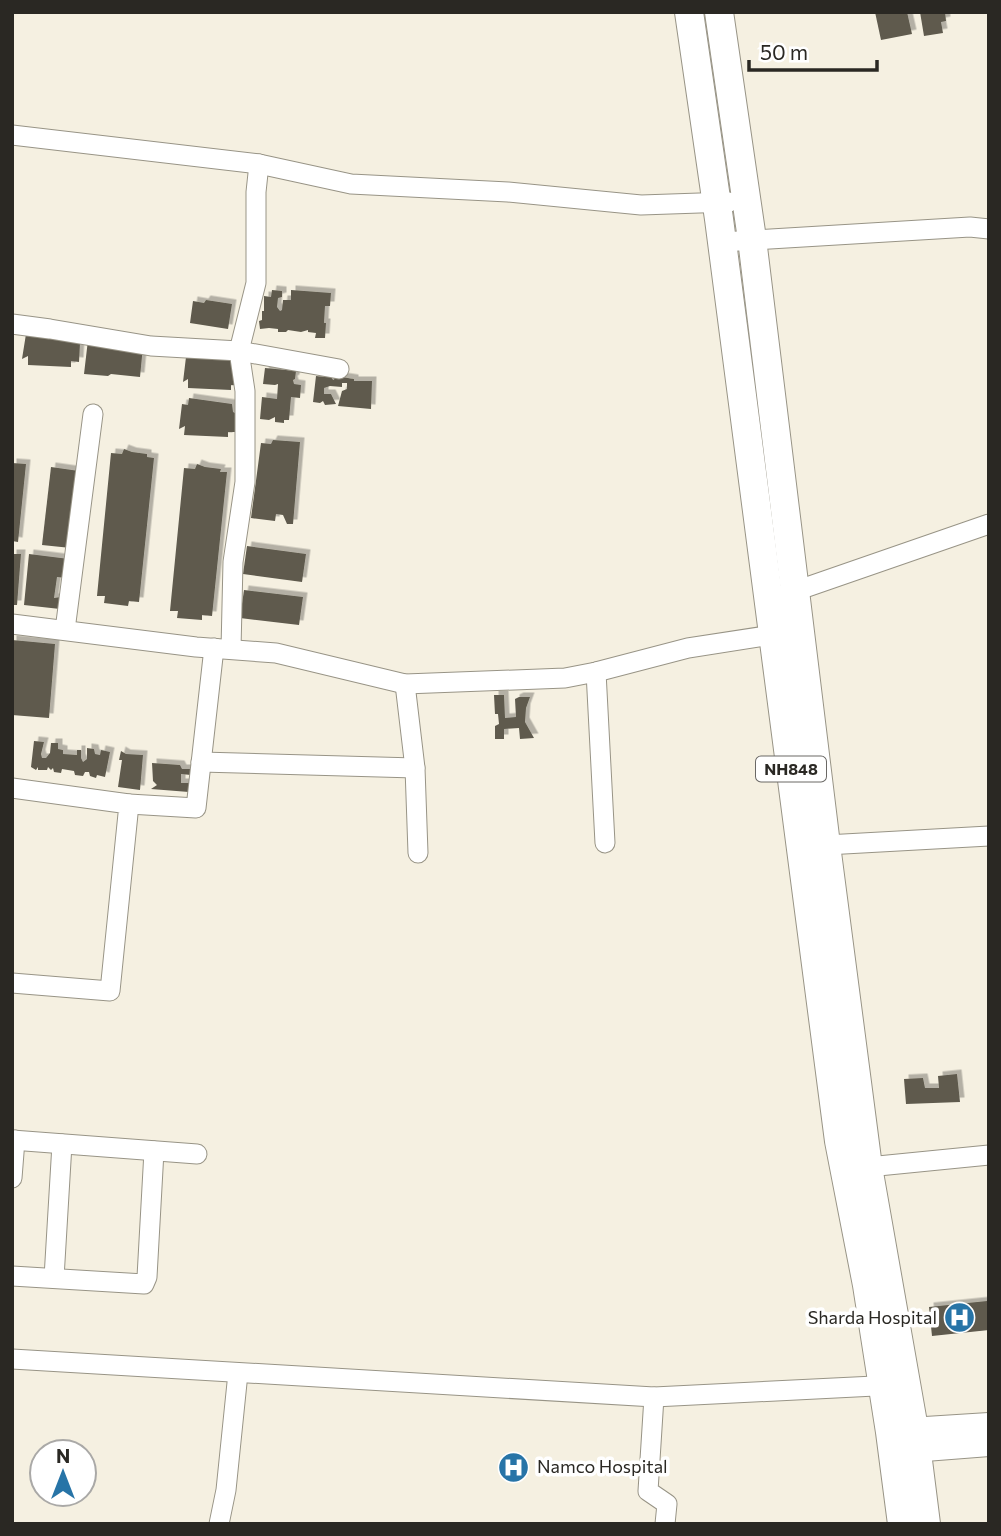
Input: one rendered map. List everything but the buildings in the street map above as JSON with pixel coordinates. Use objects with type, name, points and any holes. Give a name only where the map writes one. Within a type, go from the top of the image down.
[{"type":"highway","name":"NH848","points":[[689,12],[753,480],[782,596],[787,633],[839,1141],[872,1256],[903,1440],[926,1524]]},
{"type":"highway","name":"NH848","points":[[719,12],[752,239],[781,476],[782,596]]},
{"type":"highway","points":[[737,354],[766,351]]},
{"type":"highway","points":[[753,480],[781,476]]},
{"type":"highway","name":"NH848","points":[[787,633],[826,845],[869,1167],[872,1256]]},
{"type":"highway","name":"NH848","points":[[902,1524],[903,1440]]},
{"type":"main road","points":[[903,1440],[989,1425]]},
{"type":"main road","points":[[903,1440],[989,1444]]},
{"type":"street","points":[[12,135],[259,164],[351,184],[508,192],[640,205],[746,200]]},
{"type":"street","points":[[12,788],[129,804],[196,808],[245,482],[245,391],[239,351],[256,283],[256,192],[259,164]]},
{"type":"street","points":[[722,242],[970,226],[989,229]]},
{"type":"street","points":[[12,324],[151,346],[239,351],[339,369]]},
{"type":"street","points":[[65,630],[93,414]]},
{"type":"street","points":[[782,596],[989,524]]},
{"type":"street","points":[[12,624],[276,653],[405,684],[565,678],[688,648],[787,633]]},
{"type":"street","points":[[596,672],[605,843]]},
{"type":"street","points":[[405,684],[415,768],[418,853]]},
{"type":"street","points":[[201,762],[415,768]]},
{"type":"street","points":[[12,983],[110,991],[129,804]]},
{"type":"street","points":[[826,845],[989,836]]},
{"type":"street","points":[[12,1178],[14,1140],[197,1154]]},
{"type":"street","points":[[54,1278],[62,1144]]},
{"type":"street","points":[[12,1276],[144,1284],[147,1277],[153,1151]]},
{"type":"street","points":[[869,1167],[989,1155]]},
{"type":"street","points":[[12,1359],[654,1397],[895,1385]]},
{"type":"street","points":[[219,1524],[226,1490],[238,1373]]},
{"type":"street","points":[[654,1397],[648,1491],[667,1504],[665,1524]]},
{"type":"place","name":"Sharda Hospital","points":[[960,1318]]},
{"type":"place","name":"Namco Hospital","points":[[514,1467]]}]
